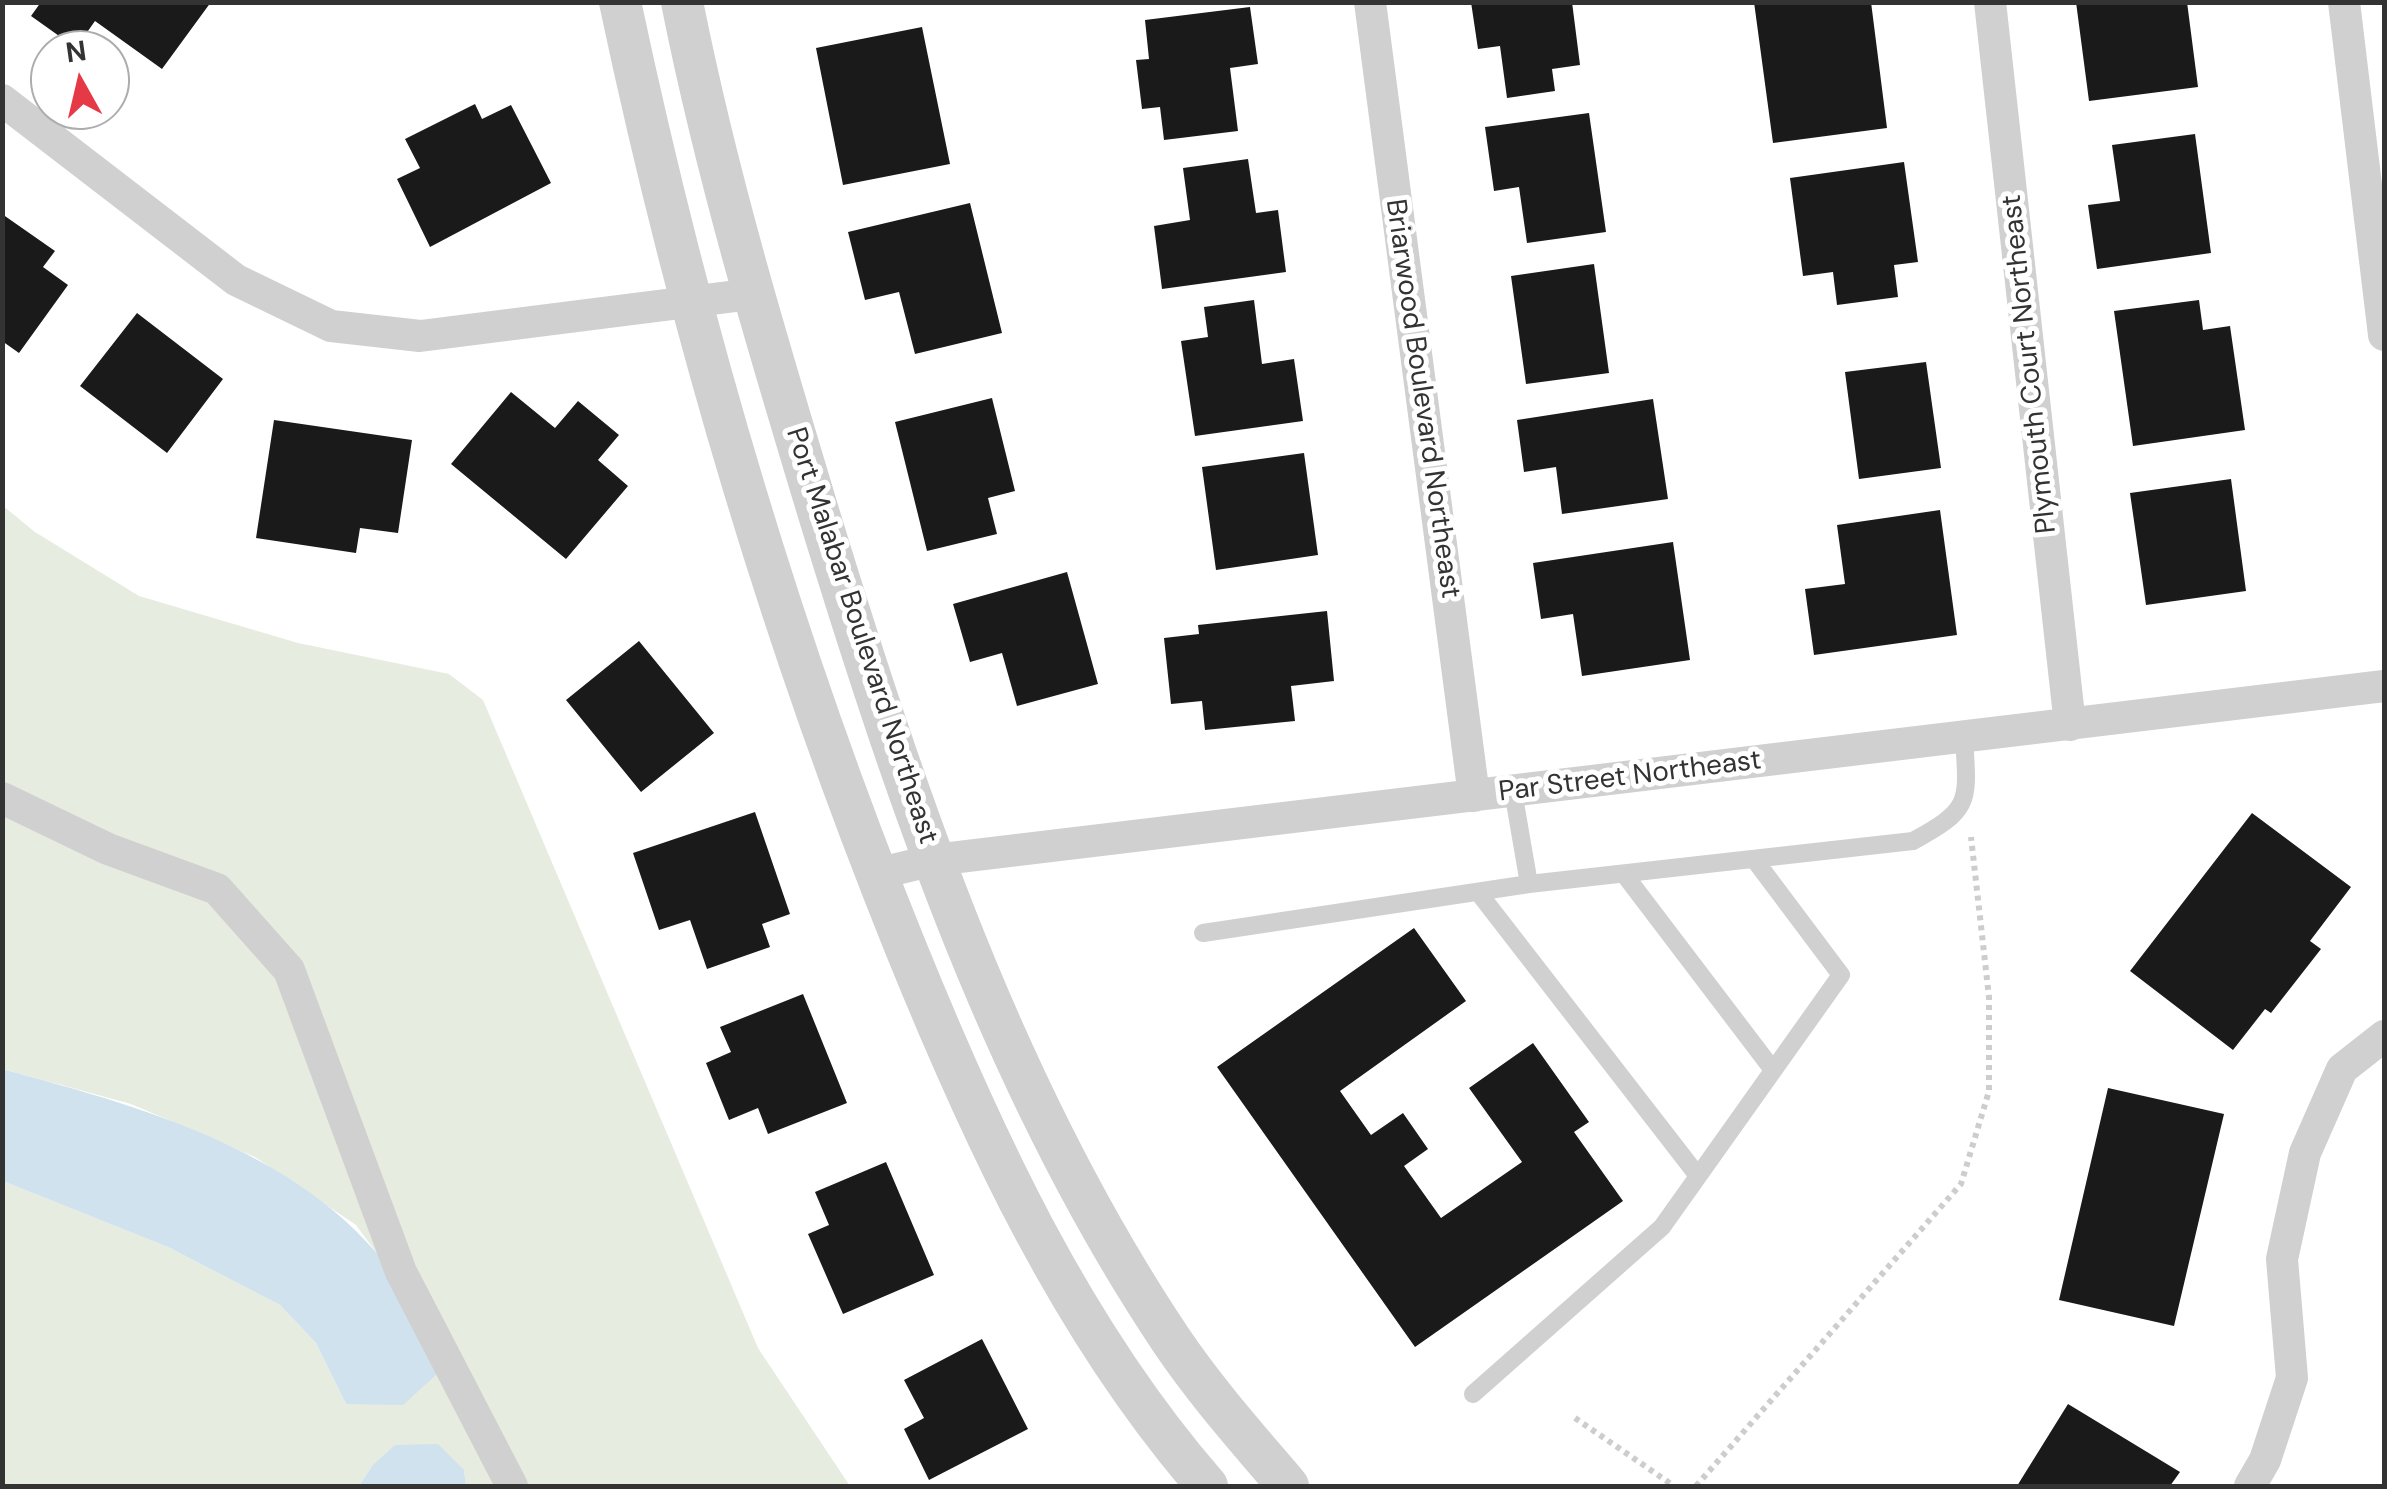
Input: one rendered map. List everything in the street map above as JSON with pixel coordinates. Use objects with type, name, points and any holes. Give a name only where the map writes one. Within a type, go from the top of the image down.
[{"type":"street","points":[[620,2],[690,303],[822,732],[876,874],[970,1106],[1048,1252],[1121,1370],[1207,1486]]},
{"type":"street","name":"Port Malabar Boulevard Northeast","points":[[682,2],[752,294],[884,723],[934,860],[1027,1087],[1106,1234],[1172,1342],[1288,1486]]},
{"type":"street","name":"Briarwood Boulevard Northeast","points":[[1370,2],[1474,796]]},
{"type":"street","name":"Plymouth Court Northeast","points":[[1990,2],[2070,725]]},
{"type":"street","points":[[2344,2],[2384,335]]},
{"type":"street","points":[[2,100],[236,280],[331,326],[420,336],[752,294]]},
{"type":"street","name":"Par Street Northeast","points":[[876,874],[934,860],[2384,686]]},
{"type":"street","points":[[2,798],[108,849],[217,889],[289,970],[402,1272],[512,1486]]},
{"type":"street","points":[[2250,1486],[2265,1460],[2292,1378],[2282,1259],[2305,1153],[2342,1069],[2384,1036]]},
{"type":"lane","points":[[1203,933],[1529,884],[1913,840],[1954,818],[1967,791],[1964,737]]},
{"type":"lane","points":[[1513,791],[1529,884]]},
{"type":"lane","points":[[1473,1394],[1662,1227],[1840,975],[1754,859]]},
{"type":"lane","points":[[1624,874],[1773,1070]]},
{"type":"lane","points":[[1478,892],[1698,1176]]},
{"type":"path","points":[[1696,1486],[1961,1184],[1990,1092],[1990,997],[1967,791]]},
{"type":"path","points":[[1574,1418],[1674,1486]]},
{"type":"shaded area","points":[[2,505],[35,532],[139,596],[298,643],[449,674],[483,700],[758,1348],[850,1486],[466,1486],[464,1470],[372,1466],[359,1486],[3,1486],[3,1181],[168,1247],[280,1305],[316,1343],[346,1404],[414,1304],[356,1225],[255,1157],[131,1104],[3,1069]]},
{"type":"water","points":[[2,1069],[176,1123],[285,1176],[333,1211],[376,1252],[417,1310],[437,1374],[403,1405],[346,1404],[316,1343],[280,1305],[168,1247],[3,1181]]},
{"type":"water","points":[[438,1444],[464,1470],[466,1486],[359,1486],[372,1466],[395,1445]]},
{"type":"building","points":[[41,2],[211,2],[162,69],[130,46],[130,30],[108,30],[95,21],[89,30],[51,30],[31,16]]},
{"type":"building","points":[[1471,2],[1572,2],[1580,65],[1552,69],[1555,91],[1507,98],[1500,46],[1478,49]]},
{"type":"building","points":[[1754,2],[1871,2],[1887,128],[1773,143]]},
{"type":"building","points":[[2076,2],[2187,2],[2198,87],[2089,101]]},
{"type":"building","points":[[1250,7],[1258,64],[1230,68],[1238,131],[1164,140],[1160,107],[1142,109],[1136,60],[1149,59],[1145,20]]},
{"type":"building","points":[[922,27],[950,164],[843,185],[816,48]]},
{"type":"building","points":[[475,104],[482,119],[511,105],[551,183],[430,247],[397,179],[420,168],[405,139]]},
{"type":"building","points":[[1589,113],[1606,232],[1527,243],[1519,187],[1494,191],[1485,127]]},
{"type":"building","points":[[2195,134],[2211,253],[2097,269],[2088,205],[2120,201],[2112,145]]},
{"type":"building","points":[[1248,159],[1256,213],[1278,210],[1286,272],[1162,289],[1154,226],[1190,220],[1183,168]]},
{"type":"building","points":[[1904,162],[1918,262],[1894,265],[1898,297],[1837,305],[1833,272],[1803,276],[1790,178]]},
{"type":"building","points":[[970,203],[1002,333],[915,354],[899,292],[865,300],[848,232]]},
{"type":"building","points":[[2,214],[55,251],[43,267],[68,285],[19,353],[2,341]]},
{"type":"building","points":[[1594,264],[1609,373],[1526,384],[1511,276]]},
{"type":"building","points":[[1254,300],[1262,364],[1294,359],[1303,421],[1195,436],[1181,341],[1208,337],[1204,307]]},
{"type":"building","points":[[2199,300],[2203,330],[2230,326],[2245,430],[2133,446],[2114,311]]},
{"type":"building","points":[[137,313],[223,379],[167,453],[80,386]]},
{"type":"building","points":[[1926,362],[1941,468],[1859,479],[1845,372]]},
{"type":"building","points":[[511,392],[555,428],[578,401],[619,435],[598,460],[628,486],[566,559],[451,464]]},
{"type":"building","points":[[992,398],[1015,491],[988,498],[997,534],[927,551],[895,422]]},
{"type":"building","points":[[1653,399],[1668,499],[1562,514],[1556,467],[1524,472],[1517,420]]},
{"type":"building","points":[[274,420],[412,440],[398,533],[360,528],[356,553],[256,538]]},
{"type":"building","points":[[1304,453],[1318,555],[1216,570],[1202,467]]},
{"type":"building","points":[[2231,479],[2246,591],[2146,605],[2130,493]]},
{"type":"building","points":[[1940,510],[1957,635],[1814,655],[1805,589],[1845,584],[1837,525]]},
{"type":"building","points":[[1673,542],[1690,660],[1582,676],[1573,614],[1541,619],[1533,563]]},
{"type":"building","points":[[1067,572],[1098,684],[1017,706],[1002,653],[970,662],[953,604]]},
{"type":"building","points":[[1327,611],[1334,681],[1291,686],[1295,721],[1205,730],[1202,701],[1171,704],[1164,638],[1199,634],[1198,625]]},
{"type":"building","points":[[639,641],[714,733],[641,792],[566,700]]},
{"type":"building","points":[[755,812],[790,914],[762,924],[770,947],[707,969],[690,920],[659,930],[633,853]]},
{"type":"building","points":[[2252,813],[2351,887],[2310,941],[2321,949],[2271,1013],[2265,1009],[2233,1050],[2130,971]]},
{"type":"building","points":[[1414,928],[1466,1001],[1340,1091],[1371,1135],[1403,1113],[1428,1149],[1404,1166],[1441,1218],[1522,1162],[1469,1088],[1533,1043],[1589,1122],[1574,1132],[1623,1201],[1415,1347],[1217,1067]]},
{"type":"building","points":[[803,994],[847,1103],[768,1134],[758,1108],[729,1120],[706,1063],[731,1052],[720,1027]]},
{"type":"building","points":[[2108,1088],[2224,1114],[2174,1326],[2059,1300]]},
{"type":"building","points":[[886,1162],[934,1275],[843,1314],[808,1234],[829,1225],[815,1192]]},
{"type":"building","points":[[982,1339],[1028,1429],[929,1480],[904,1429],[924,1418],[904,1380]]},
{"type":"building","points":[[2068,1404],[2180,1472],[2170,1486],[2017,1486]]}]
